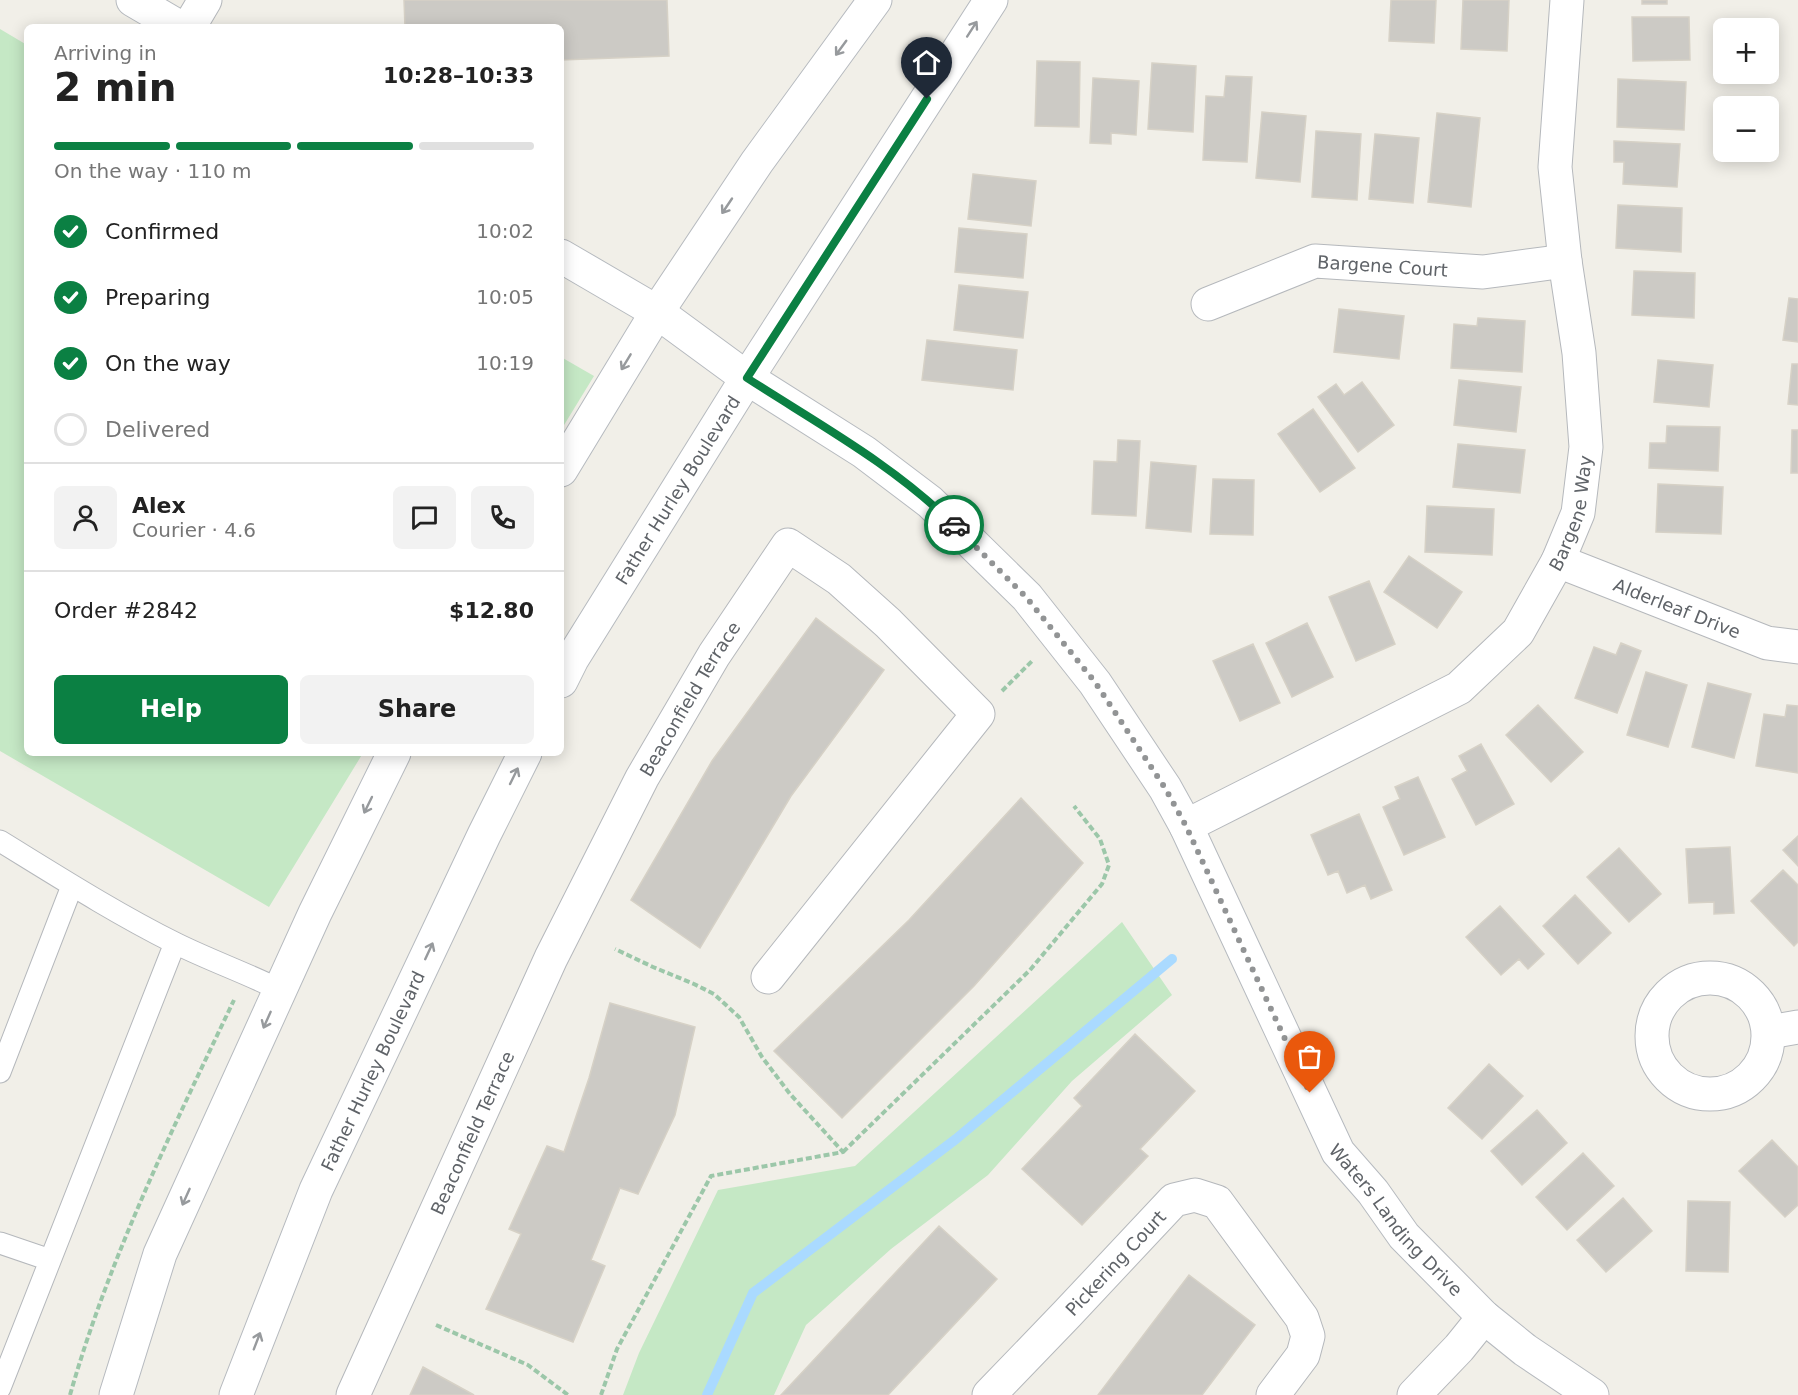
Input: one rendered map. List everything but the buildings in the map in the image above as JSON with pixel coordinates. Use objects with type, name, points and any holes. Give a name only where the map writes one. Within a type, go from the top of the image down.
[{"type":"street","points":[[133,0],[174,24]]},
{"type":"street","points":[[191,24],[206,0]]},
{"type":"street","points":[[564,465],[657,312],[757,162],[875,0]]},
{"type":"street","name":"Father Hurley Boulevard","points":[[564,675],[747,378],[991,0]]},
{"type":"street","name":"Bargene Way","points":[[1186,826],[1459,688],[1518,632],[1558,561],[1578,513],[1586,447],[1579,353],[1565,261],[1555,167],[1567,0]]},
{"type":"street","name":"Waters Landing Drive","points":[[564,258],[657,312],[747,378],[864,452],[930,502],[1026,597],[1095,682],[1165,788],[1186,826],[1338,1152],[1373,1192],[1404,1236],[1484,1317],[1525,1350],[1592,1395]]},
{"type":"street","name":"Bargene Court","points":[[1208,304],[1315,261],[1483,272],[1565,261]]},
{"type":"street","name":"Beaconfield Terrace","points":[[353,1395],[551,957],[637,788],[714,655],[788,545],[839,579],[888,623],[978,714]]},
{"type":"street","name":"Alderleaf Drive","points":[[1558,561],[1767,643],[1798,647]]},
{"type":"street","points":[[768,977],[978,714]]},
{"type":"street","points":[[116,1395],[160,1254],[315,913],[393,756]]},
{"type":"street","name":"Father Hurley Boulevard","points":[[236,1395],[316,1190],[524,756]]},
{"type":"street","name":"Pickering Court","points":[[989,1395],[1174,1200],[1195,1195],[1217,1202],[1302,1318],[1308,1336],[1303,1356],[1273,1395]]},
{"type":"street","points":[[1414,1395],[1459,1348],[1484,1317]]},
{"type":"lane","points":[[0,841],[72,886],[175,943],[280,990]]},
{"type":"lane","points":[[0,1071],[72,886]]},
{"type":"lane","points":[[0,1388],[175,943]]},
{"type":"lane","points":[[0,1243],[50,1260]]},
{"type":"path","points":[[978,714],[1058,636]]},
{"type":"path","points":[[601,1395],[616,1349],[711,1176],[843,1152],[1030,970],[1102,884],[1109,864],[1100,839],[1074,806]]},
{"type":"path","points":[[615,949],[714,994],[739,1017],[762,1057],[790,1094],[843,1152]]},
{"type":"path","points":[[436,1325],[528,1365],[568,1395]]},
{"type":"green space","points":[[0,29],[24,43],[24,756],[361,756],[269,907],[0,751]]},
{"type":"green space","points":[[564,359],[594,376],[564,425]]},
{"type":"green space","points":[[1122,922],[1172,995],[1072,1081],[988,1175],[891,1249],[806,1325],[774,1395],[623,1395],[639,1353],[718,1190],[855,1166]]},
{"type":"waterway","points":[[707,1395],[753,1293],[956,1139],[1172,959]]},
{"type":"way so far","points":[[954,525],[1026,597],[1095,682],[1165,788],[1186,826],[1310,1093]]},
{"type":"route","points":[[927,99],[747,378],[864,452],[930,502],[954,525]]}]
